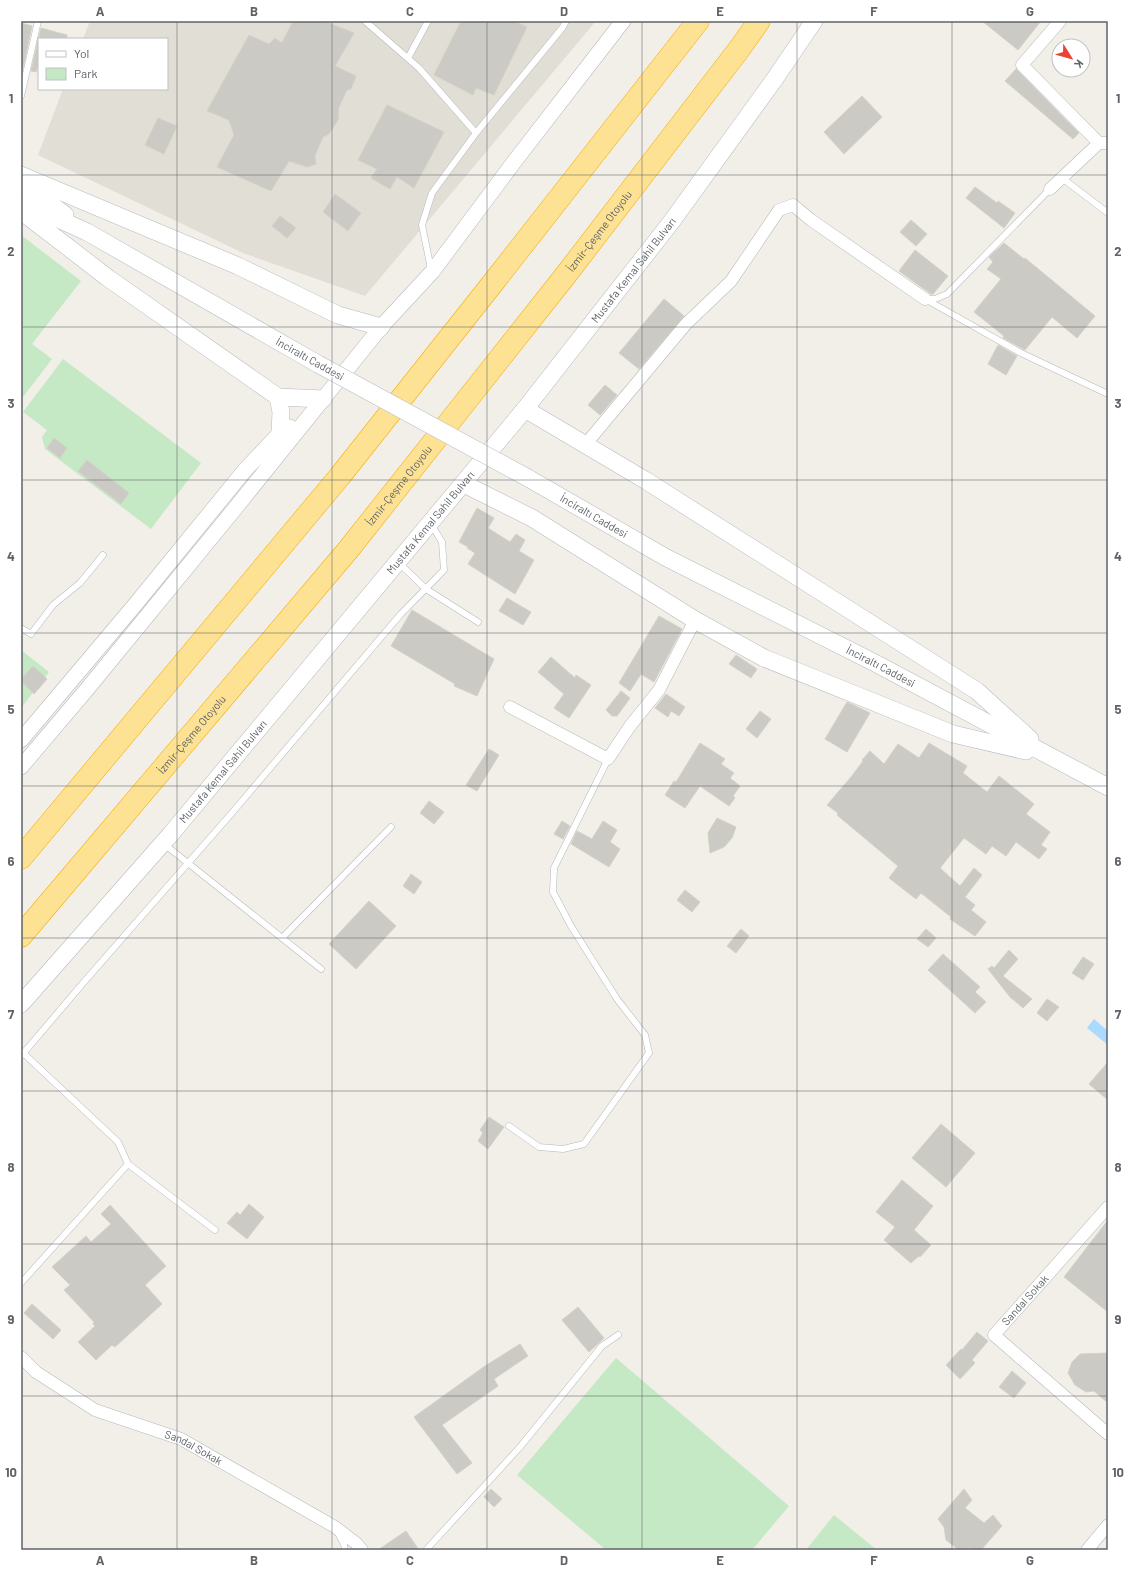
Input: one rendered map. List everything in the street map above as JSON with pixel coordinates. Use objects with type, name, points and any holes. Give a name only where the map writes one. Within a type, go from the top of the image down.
[{"type":"highway","points":[[21,858],[340,476],[698,21]]},
{"type":"highway","name":"İzmir-Çeşme Otoyolu","points":[[21,936],[348,550],[569,270],[736,54],[759,21]]},
{"type":"main road","name":"Mustafa Kemal Sahil Bulvarı","points":[[21,1004],[162,843],[464,484],[525,409],[672,221],[774,80],[814,21]]},
{"type":"main road","points":[[21,175],[238,266],[338,315],[381,327]]},
{"type":"main road","points":[[21,182],[87,232]]},
{"type":"main road","points":[[21,202],[87,232]]},
{"type":"main road","points":[[21,211],[108,278],[278,397],[323,399]]},
{"type":"main road","name":"İnciraltı Caddesi","points":[[87,232],[318,364],[528,478],[665,556],[875,663],[1049,757],[1108,787]]},
{"type":"main road","points":[[278,397],[281,412],[280,433]]},
{"type":"main road","points":[[525,409],[645,480],[978,691],[1049,757]]},
{"type":"main road","points":[[464,484],[532,518],[696,620],[764,658],[953,734],[1049,757]]},
{"type":"street","points":[[21,767],[113,658],[381,327],[432,272],[514,162],[623,21]]},
{"type":"street","points":[[1050,189],[1104,143],[1022,65],[1060,21]]},
{"type":"street","points":[[585,445],[686,324],[731,281],[779,210],[793,205],[811,220],[925,299]]},
{"type":"street","points":[[21,740],[134,606],[244,470],[280,433],[311,414]]},
{"type":"street","points":[[510,707],[608,759],[630,726],[659,690],[696,620]]},
{"type":"street","name":"Sandal Sokak","points":[[1108,1207],[994,1335],[1108,1434]]},
{"type":"street","name":"Sandal Sokak","points":[[21,1357],[36,1372],[95,1410],[181,1439],[335,1527],[356,1543],[362,1550]]},
{"type":"street","points":[[1086,1550],[1108,1525]]},
{"type":"lane","points":[[21,96],[38,21]]},
{"type":"lane","points":[[365,21],[419,68],[476,133]]},
{"type":"lane","points":[[408,58],[428,21]]},
{"type":"lane","points":[[432,272],[422,225],[432,193],[476,133],[537,60],[566,21]]},
{"type":"lane","points":[[1062,178],[1108,213]]},
{"type":"lane","points":[[925,299],[936,299],[947,294],[1050,189]]},
{"type":"lane","points":[[925,299],[1021,353],[1108,394]]},
{"type":"lane","points":[[215,1230],[128,1164],[118,1142],[22,1053],[188,863],[400,615],[444,570],[442,542],[430,523]]},
{"type":"lane","points":[[21,628],[31,634],[53,605],[80,583],[102,555]]},
{"type":"lane","points":[[398,562],[426,589],[478,622]]},
{"type":"lane","points":[[509,1126],[539,1147],[563,1149],[584,1144],[649,1053],[645,1035],[609,986],[571,926],[553,892],[554,868],[608,759]]},
{"type":"lane","points":[[282,938],[391,827]]},
{"type":"lane","points":[[162,843],[321,969]]},
{"type":"lane","points":[[21,1283],[128,1164]]},
{"type":"lane","points":[[426,1550],[520,1446],[602,1346],[618,1335]]},
{"type":"lane","points":[[335,1527],[344,1544],[345,1550]]},
{"type":"shaded area","points":[[90,21],[596,21],[365,296],[243,253],[38,155],[63,90],[168,90],[168,38],[83,38]]},
{"type":"green space","points":[[21,235],[81,281],[32,344],[52,359],[23,397],[21,395]]},
{"type":"green space","points":[[63,359],[201,463],[151,529],[45,449],[42,437],[47,430],[23,412]]},
{"type":"green space","points":[[21,650],[49,672],[21,708]]},
{"type":"green space","points":[[616,1358],[789,1506],[752,1550],[606,1550],[517,1475]]},
{"type":"green space","points":[[834,1515],[877,1550],[806,1550]]},
{"type":"water","points":[[1094,1019],[1108,1031],[1108,1045],[1087,1028]]},
{"type":"building","points":[[293,21],[324,21],[354,33],[335,66],[356,76],[351,89],[347,90],[339,107],[338,120],[329,134],[323,137],[315,155],[316,164],[307,167],[289,161],[271,191],[217,167],[234,135],[229,120],[207,111],[249,35],[269,44],[275,38],[282,43]]},
{"type":"building","points":[[461,21],[514,21],[527,27],[494,95],[476,88],[473,95],[434,75]]},
{"type":"building","points":[[982,21],[1041,21],[1018,50]]},
{"type":"building","points":[[21,23],[32,26],[23,68],[21,68]]},
{"type":"building","points":[[41,28],[67,35],[67,38],[39,38]]},
{"type":"building","points":[[38,41],[38,66],[36,72],[31,71]]},
{"type":"building","points":[[1016,69],[1079,133],[1073,139],[1005,81]]},
{"type":"building","points":[[862,96],[882,117],[844,154],[824,132]]},
{"type":"building","points":[[387,105],[444,132],[414,188],[397,177],[390,189],[371,178],[377,169],[358,160]]},
{"type":"building","points":[[158,118],[177,126],[164,154],[145,145]]},
{"type":"building","points":[[975,187],[997,203],[998,201],[1015,213],[1004,228],[966,198]]},
{"type":"building","points":[[335,194],[361,213],[348,231],[323,212]]},
{"type":"building","points":[[280,216],[296,228],[287,238],[272,226]]},
{"type":"building","points":[[911,220],[927,234],[916,246],[900,232]]},
{"type":"building","points":[[1004,243],[1024,259],[1025,258],[1095,316],[1077,338],[1052,317],[1025,350],[1003,338],[1004,336],[974,312],[1001,279],[987,269],[993,262],[989,257]]},
{"type":"building","points":[[915,250],[948,276],[933,294],[899,271]]},
{"type":"building","points":[[664,299],[684,316],[639,369],[619,353]]},
{"type":"building","points":[[998,345],[1017,356],[1006,375],[988,364]]},
{"type":"building","points":[[605,385],[617,395],[600,415],[588,405]]},
{"type":"building","points":[[54,438],[67,448],[60,458],[47,448]]},
{"type":"building","points":[[87,460],[129,493],[121,504],[78,471]]},
{"type":"building","points":[[477,508],[494,518],[488,528],[510,542],[516,534],[525,540],[519,551],[534,560],[515,594],[468,564],[475,553],[459,542]]},
{"type":"building","points":[[507,598],[531,612],[523,625],[499,611]]},
{"type":"building","points":[[412,610],[494,659],[477,696],[454,686],[455,684],[391,646]]},
{"type":"building","points":[[659,616],[682,629],[654,682],[641,674],[630,691],[619,683]]},
{"type":"building","points":[[736,655],[757,669],[751,678],[729,664]]},
{"type":"building","points":[[551,657],[575,678],[576,675],[591,685],[569,718],[554,708],[564,694],[538,672]]},
{"type":"building","points":[[33,666],[47,679],[34,694],[21,681],[21,679]]},
{"type":"building","points":[[621,691],[630,698],[617,716],[612,716],[606,710]]},
{"type":"building","points":[[666,694],[685,707],[679,716],[671,711],[668,717],[655,708]]},
{"type":"building","points":[[847,702],[870,713],[847,752],[825,739]]},
{"type":"building","points":[[760,711],[771,719],[757,738],[746,729]]},
{"type":"building","points":[[700,743],[725,759],[721,764],[734,773],[730,778],[740,786],[733,796],[735,798],[729,806],[700,786],[685,808],[665,795],[674,781],[676,782]]},
{"type":"building","points":[[929,743],[967,766],[963,773],[987,792],[999,776],[1034,804],[1026,814],[1050,832],[1041,845],[1047,849],[1039,859],[1016,842],[1006,856],[992,846],[986,854],[964,838],[940,868],[960,886],[974,868],[982,875],[965,897],[975,905],[971,910],[986,922],[975,936],[950,919],[951,917],[921,893],[916,899],[889,878],[898,866],[827,805],[851,777],[870,751],[884,764],[898,744],[919,758]]},
{"type":"building","points":[[489,749],[499,755],[477,791],[466,785]]},
{"type":"building","points":[[429,801],[444,812],[434,824],[420,813]]},
{"type":"building","points":[[717,818],[736,827],[732,838],[724,847],[710,853],[708,833]]},
{"type":"building","points":[[562,821],[570,826],[563,839],[554,834]]},
{"type":"building","points":[[603,821],[617,830],[610,842],[620,849],[609,867],[571,844],[577,831],[592,839]]},
{"type":"building","points":[[411,874],[422,882],[414,894],[403,886]]},
{"type":"building","points":[[685,890],[700,902],[692,912],[677,900]]},
{"type":"building","points":[[369,901],[396,926],[356,969],[329,944]]},
{"type":"building","points":[[741,929],[749,936],[736,953],[727,946]]},
{"type":"building","points":[[926,929],[936,938],[928,947],[917,939]]},
{"type":"building","points":[[1009,950],[1018,959],[1003,976],[1032,999],[1023,1008],[1010,997],[988,969],[992,966],[994,968]]},
{"type":"building","points":[[943,954],[980,987],[975,992],[986,1002],[975,1013],[928,970]]},
{"type":"building","points":[[1083,957],[1094,964],[1083,980],[1072,973]]},
{"type":"building","points":[[1047,999],[1059,1007],[1047,1021],[1037,1013]]},
{"type":"building","points":[[1108,1062],[1108,1100],[1089,1084]]},
{"type":"building","points":[[489,1117],[504,1127],[488,1149],[478,1141],[483,1133],[480,1130]]},
{"type":"building","points":[[941,1124],[975,1153],[946,1187],[912,1158]]},
{"type":"building","points":[[902,1180],[933,1206],[914,1230],[931,1245],[920,1257],[919,1256],[911,1263],[884,1240],[895,1227],[876,1212]]},
{"type":"building","points":[[249,1204],[264,1217],[247,1239],[227,1223],[237,1212],[240,1215]]},
{"type":"building","points":[[110,1205],[166,1266],[145,1285],[162,1304],[115,1347],[112,1345],[96,1360],[78,1342],[95,1326],[93,1324],[94,1322],[64,1290],[70,1285],[52,1267],[86,1236],[91,1242],[111,1224],[101,1214]]},
{"type":"building","points":[[1108,1220],[1108,1312],[1064,1277]]},
{"type":"building","points":[[32,1304],[61,1330],[53,1339],[24,1313]]},
{"type":"building","points":[[578,1307],[604,1338],[589,1352],[562,1320]]},
{"type":"building","points":[[977,1332],[988,1341],[972,1360],[975,1363],[960,1379],[946,1365],[961,1349],[962,1350]]},
{"type":"building","points":[[520,1344],[528,1356],[494,1379],[498,1386],[442,1425],[472,1463],[457,1474],[414,1417],[485,1366]]},
{"type":"building","points":[[1108,1353],[1108,1403],[1094,1391],[1086,1392],[1075,1385],[1068,1373],[1072,1362],[1080,1354]]},
{"type":"building","points":[[1012,1371],[1026,1383],[1014,1398],[999,1387]]},
{"type":"building","points":[[491,1489],[502,1499],[494,1507],[484,1497]]},
{"type":"building","points":[[964,1489],[972,1500],[965,1508],[984,1523],[993,1515],[1002,1526],[981,1550],[969,1548],[959,1550],[946,1540],[944,1527],[938,1519]]},
{"type":"building","points":[[406,1531],[419,1550],[378,1550]]}]
